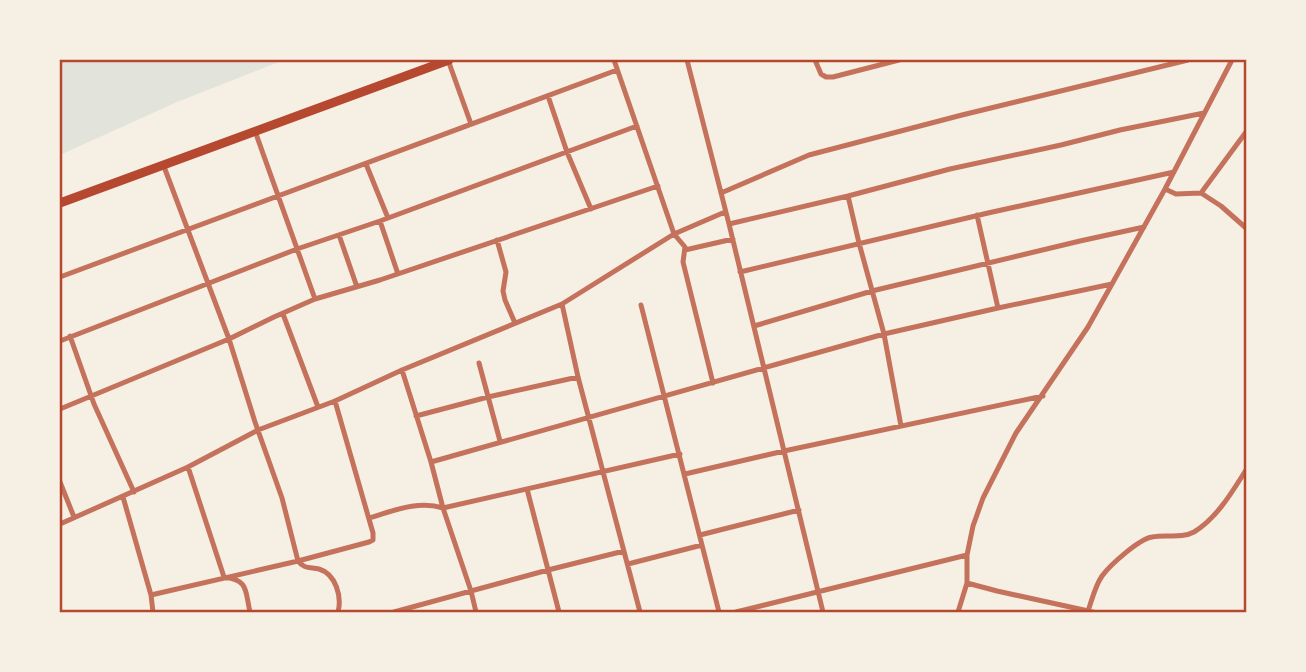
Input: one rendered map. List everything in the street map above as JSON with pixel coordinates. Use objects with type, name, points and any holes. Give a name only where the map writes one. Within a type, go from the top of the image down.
[{"type":"main road","points":[[60,203],[448,60]]},
{"type":"street","points":[[448,60],[471,124]]},
{"type":"street","points":[[614,60],[674,234],[685,250],[682,262],[713,383]]},
{"type":"street","points":[[687,60],[824,612]]},
{"type":"street","points":[[815,60],[821,74],[833,77],[900,60]]},
{"type":"street","points":[[721,193],[809,155],[1188,60]]},
{"type":"street","points":[[958,612],[967,583],[967,555],[973,526],[983,498],[1016,433],[1088,327],[1144,228],[1232,60]]},
{"type":"street","points":[[60,277],[617,70]]},
{"type":"street","points":[[548,96],[567,152],[591,209]]},
{"type":"street","points":[[729,224],[950,169],[1204,113]]},
{"type":"street","points":[[60,341],[297,249],[637,126]]},
{"type":"street","points":[[255,131],[315,299]]},
{"type":"street","points":[[1201,193],[1247,132]]},
{"type":"street","points":[[163,164],[229,339],[282,498],[298,561],[302,566],[328,573],[340,596],[338,612]]},
{"type":"street","points":[[366,164],[388,218]]},
{"type":"street","points":[[740,272],[977,215],[1174,172]]},
{"type":"street","points":[[60,409],[229,339],[315,299],[398,274],[658,186]]},
{"type":"street","points":[[1165,189],[1175,194],[1201,193],[1247,228]]},
{"type":"street","points":[[848,196],[884,334],[901,426]]},
{"type":"street","points":[[60,524],[188,467],[258,430],[335,401],[402,370],[562,304],[674,234],[725,212]]},
{"type":"street","points":[[977,215],[998,308]]},
{"type":"street","points":[[380,221],[398,274]]},
{"type":"street","points":[[754,326],[872,290],[1144,228]]},
{"type":"street","points":[[339,235],[356,287]]},
{"type":"street","points":[[685,250],[733,239]]},
{"type":"street","points":[[497,240],[506,272],[503,290],[505,300],[515,323]]},
{"type":"street","points":[[431,462],[884,334],[1112,284]]},
{"type":"street","points":[[562,304],[578,377],[640,612]]},
{"type":"street","points":[[641,305],[719,612]]},
{"type":"street","points":[[283,314],[318,407]]},
{"type":"street","points":[[70,336],[90,396],[135,492]]},
{"type":"street","points":[[479,363],[500,441]]},
{"type":"street","points":[[402,370],[476,612]]},
{"type":"street","points":[[416,416],[578,377]]},
{"type":"street","points":[[685,474],[1042,396]]},
{"type":"street","points":[[151,595],[372,541],[374,537],[369,518],[335,401]]},
{"type":"street","points":[[369,518],[419,505],[443,508],[680,454]]},
{"type":"street","points":[[188,467],[223,577]]},
{"type":"street","points":[[967,583],[1085,611],[1103,575],[1129,551],[1141,541],[1153,536],[1184,536],[1193,533],[1225,503],[1247,471]]},
{"type":"street","points":[[60,482],[74,517]]},
{"type":"street","points":[[527,489],[559,612]]},
{"type":"street","points":[[123,497],[151,595],[153,612]]},
{"type":"street","points":[[700,535],[799,510]]},
{"type":"street","points":[[628,564],[702,545]]},
{"type":"street","points":[[394,612],[624,551]]},
{"type":"street","points":[[736,612],[967,555]]},
{"type":"street","points":[[223,577],[242,583],[250,612]]},
{"type":"shaded area","points":[[60,60],[284,60],[177,102],[60,155]]}]
